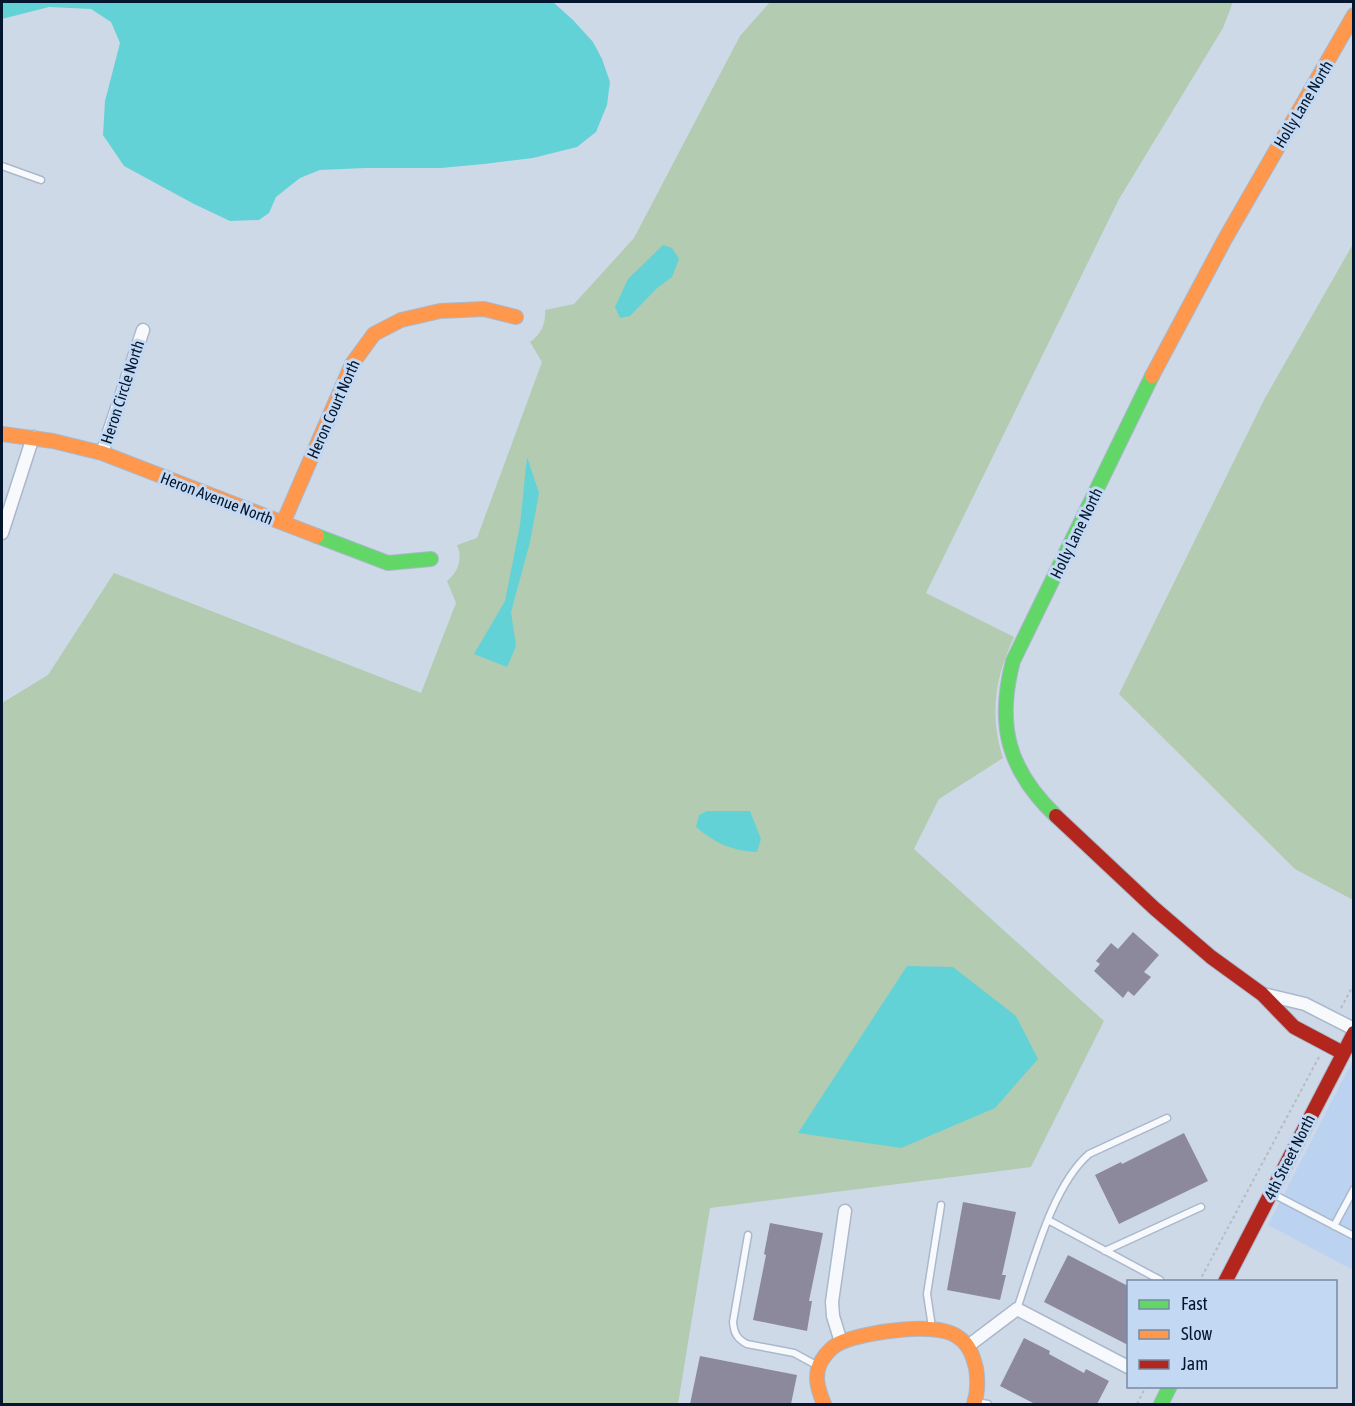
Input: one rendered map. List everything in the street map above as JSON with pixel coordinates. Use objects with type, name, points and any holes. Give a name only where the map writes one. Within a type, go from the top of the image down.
[{"type":"street","name":"Holly Lane North","points":[[1343,1053],[1293,1027],[1262,994],[1211,957],[1040,800],[1025,781],[1013,759],[1006,736],[1003,711],[1005,685],[1013,661],[1172,337],[1243,205],[1307,99],[1353,15]]},
{"type":"street","name":"Heron Court North","points":[[283,523],[352,364],[376,332],[414,315],[482,309],[516,317]]},
{"type":"street","name":"Heron Circle North","points":[[102,453],[143,330]]},
{"type":"street","name":"Heron Avenue North","points":[[2,434],[33,437],[102,453],[388,563],[431,559]]},
{"type":"street","points":[[2,533],[33,437]]},
{"type":"street","name":"Holly Lane North","points":[[1262,994],[1305,1004],[1353,1031]]},
{"type":"street","name":"4th Street North","points":[[1226,1280],[1353,1031]]},
{"type":"street","points":[[841,1342],[833,1316],[832,1302],[845,1210]]},
{"type":"street","points":[[968,1347],[1017,1309],[1127,1367]]},
{"type":"street","points":[[824,1404],[817,1386],[816,1374],[824,1356],[831,1348],[841,1342],[917,1328],[932,1328],[956,1335],[968,1347],[976,1368],[979,1403]]},
{"type":"street","points":[[1161,1404],[1169,1388]]},
{"type":"lane","points":[[2,166],[41,180]]},
{"type":"lane","points":[[1017,1309],[1047,1221],[1074,1171],[1084,1158],[1167,1118]]},
{"type":"lane","points":[[1334,1226],[1353,1190]]},
{"type":"lane","points":[[1271,1192],[1353,1236]]},
{"type":"lane","points":[[932,1328],[927,1294],[941,1205]]},
{"type":"lane","points":[[1105,1251],[1201,1207]]},
{"type":"lane","points":[[1047,1221],[1160,1280]]},
{"type":"lane","points":[[748,1235],[733,1332],[740,1341],[747,1344],[795,1353],[819,1366]]},
{"type":"path","points":[[1340,1011],[1353,984]]},
{"type":"path","points":[[1200,1280],[1320,1056]]},
{"type":"path","points":[[1137,1404],[1145,1388]]},
{"type":"shaded area","points":[[1353,1060],[1353,1270],[1268,1225]]},
{"type":"green space","points":[[770,2],[1233,2],[1223,28],[1119,199],[926,593],[1014,637],[1002,667],[996,696],[996,726],[1003,758],[939,799],[914,849],[1104,1021],[1031,1167],[710,1208],[678,1404],[2,1404],[2,703],[48,675],[114,573],[421,693],[456,603],[447,581],[454,574],[458,565],[460,555],[457,545],[477,538],[542,362],[530,342],[542,328],[545,310],[574,304],[634,238],[740,36]]},
{"type":"green space","points":[[1353,244],[1353,900],[1295,869],[1119,694],[1265,398]]},
{"type":"water","points":[[2,2],[553,2],[593,42],[602,59],[610,82],[607,105],[596,132],[577,147],[533,158],[441,168],[320,170],[300,178],[276,197],[269,213],[259,220],[230,221],[124,166],[103,135],[105,101],[120,43],[111,22],[91,9],[49,7],[2,19]]},
{"type":"water","points":[[663,245],[672,248],[679,259],[672,277],[656,289],[630,316],[620,318],[615,307],[628,279]]},
{"type":"water","points":[[527,457],[539,493],[530,542],[511,612],[516,646],[507,667],[474,654],[505,601],[520,525]]},
{"type":"water","points":[[707,811],[750,811],[761,839],[757,852],[724,845],[696,827],[699,815]]},
{"type":"water","points":[[907,966],[953,967],[1016,1016],[1038,1059],[995,1108],[901,1148],[798,1133]]},
{"type":"building","points":[[1133,932],[1159,955],[1144,972],[1151,977],[1134,996],[1128,991],[1123,998],[1094,971],[1100,964],[1096,961],[1111,943],[1118,949]]},
{"type":"building","points":[[1184,1133],[1208,1181],[1119,1224],[1095,1175]]},
{"type":"building","points":[[963,1202],[1016,1212],[1002,1275],[1006,1275],[1000,1300],[947,1290]]},
{"type":"building","points":[[770,1223],[823,1233],[809,1301],[812,1301],[807,1331],[753,1320]]},
{"type":"building","points":[[1068,1255],[1127,1285],[1127,1344],[1044,1302]]},
{"type":"building","points":[[1024,1338],[1050,1351],[1049,1354],[1084,1373],[1086,1369],[1109,1381],[1097,1404],[1035,1404],[1000,1386]]},
{"type":"building","points":[[700,1356],[797,1375],[791,1404],[690,1404]]},
{"type":"traffic: fast","points":[[1056,816],[1027,781],[1010,745],[1006,726],[1006,706],[1013,661],[1152,376]]},
{"type":"traffic: fast","points":[[317,536],[388,563],[431,559]]},
{"type":"traffic: fast","points":[[1161,1404],[1169,1388]]},
{"type":"traffic: slow","points":[[1152,376],[1225,239],[1354,15]]},
{"type":"traffic: slow","points":[[283,523],[352,364],[374,334],[401,320],[440,311],[484,309],[516,317]]},
{"type":"traffic: slow","points":[[2,434],[53,441],[102,453],[317,536]]},
{"type":"traffic: slow","points":[[824,1404],[818,1388],[817,1376],[819,1365],[833,1347],[853,1338],[867,1335],[918,1329],[948,1332],[958,1337],[968,1347],[977,1372],[974,1404]]},
{"type":"traffic: jam","points":[[1056,816],[1154,908],[1211,957],[1262,994],[1294,1027],[1343,1053]]},
{"type":"traffic: jam","points":[[1226,1280],[1354,1033]]}]
